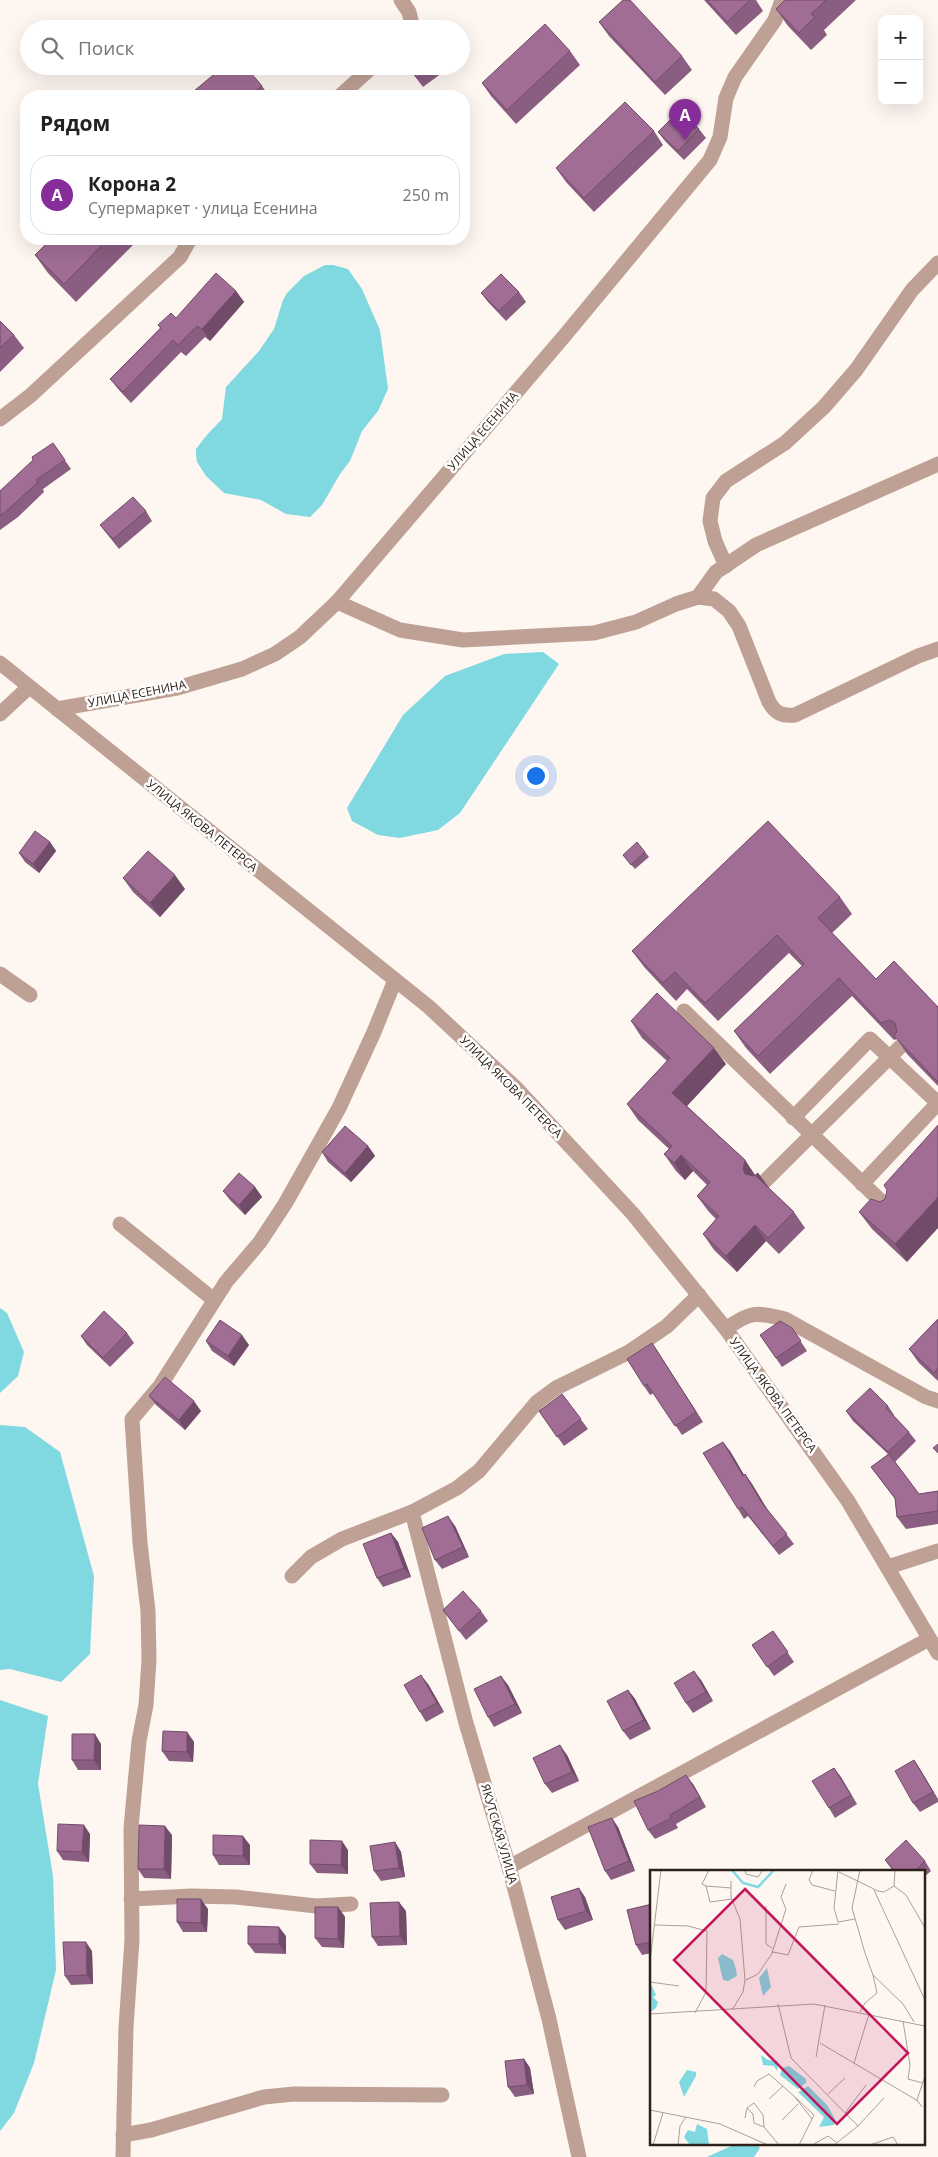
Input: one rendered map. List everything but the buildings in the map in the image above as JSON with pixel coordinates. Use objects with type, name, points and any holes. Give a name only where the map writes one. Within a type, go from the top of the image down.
[{"type":"street","points":[[401,0],[409,12],[410,20]]},
{"type":"street","name":"УЛИЦА ЕСЕНИНА","points":[[57,709],[177,688],[242,668],[281,650],[300,636],[336,602],[566,334],[710,160],[720,137],[726,98],[735,77],[776,20],[782,0]]},
{"type":"street","points":[[347,90],[363,75]]},
{"type":"street","points":[[0,419],[30,396],[180,257],[187,245]]},
{"type":"street","points":[[726,566],[715,541],[710,521],[713,498],[726,481],[785,443],[824,407],[856,370],[912,290],[938,263]]},
{"type":"street","points":[[698,597],[716,572],[756,545],[938,464]]},
{"type":"street","points":[[336,602],[400,630],[463,640],[594,633],[636,622],[676,604],[698,597],[714,599],[730,611],[739,626],[769,702],[775,712],[784,716],[795,716],[909,660],[938,649]]},
{"type":"street","name":"УЛИЦА ЯКОВА ПЕТЕРСА","points":[[0,663],[429,1007],[517,1089],[632,1214],[726,1329],[848,1501],[938,1653]]},
{"type":"street","points":[[0,714],[29,687]]},
{"type":"street","points":[[0,974],[30,995]]},
{"type":"street","points":[[123,2157],[126,2027],[132,1940],[132,1818],[139,1741],[146,1705],[149,1660],[148,1611],[140,1543],[132,1419],[160,1386],[226,1282],[260,1242],[285,1204],[339,1108],[374,1032],[395,980]]},
{"type":"street","points":[[684,1011],[811,1136],[890,1210]]},
{"type":"street","points":[[793,1118],[870,1039],[895,1052],[938,1103],[862,1184]]},
{"type":"street","points":[[763,1183],[895,1052]]},
{"type":"street","points":[[120,1224],[214,1300]]},
{"type":"street","points":[[292,1576],[311,1557],[342,1539],[412,1512],[457,1488],[479,1471],[503,1444],[519,1422],[556,1388],[629,1352],[667,1326],[699,1295]]},
{"type":"street","points":[[726,1329],[742,1317],[760,1313],[785,1319],[926,1397],[938,1401]]},
{"type":"street","name":"ЯКУТСКАЯ УЛИЦА","points":[[412,1512],[466,1723],[509,1867],[549,2020],[578,2157]]},
{"type":"street","points":[[888,1567],[938,1551]]},
{"type":"street","points":[[509,1867],[929,1639]]},
{"type":"street","points":[[131,1899],[201,1896],[236,1897],[316,1906],[351,1904]]},
{"type":"street","points":[[124,2135],[150,2130],[264,2097],[294,2094],[442,2095]]},
{"type":"water","points":[[325,265],[348,269],[362,289],[380,330],[388,389],[378,411],[362,431],[350,461],[322,505],[310,517],[286,514],[261,500],[224,493],[206,476],[197,462],[196,449],[222,419],[226,387],[259,351],[274,329],[287,293],[304,276]]},
{"type":"water","points":[[543,652],[559,664],[460,813],[438,830],[400,838],[378,835],[352,821],[347,808],[403,715],[445,676],[504,654]]},
{"type":"water","points":[[0,1308],[7,1313],[24,1352],[18,1376],[0,1393]]},
{"type":"water","points":[[0,1425],[25,1427],[60,1452],[94,1576],[90,1654],[61,1682],[10,1669],[0,1670]]},
{"type":"water","points":[[0,1700],[48,1716],[38,1784],[53,1876],[56,1970],[34,2063],[14,2113],[0,2131]]},
{"type":"water","points":[[736,2144],[757,2144],[760,2148],[754,2157],[707,2157]]},
{"type":"place","name":"Корона 2","points":[[685,140]]}]
